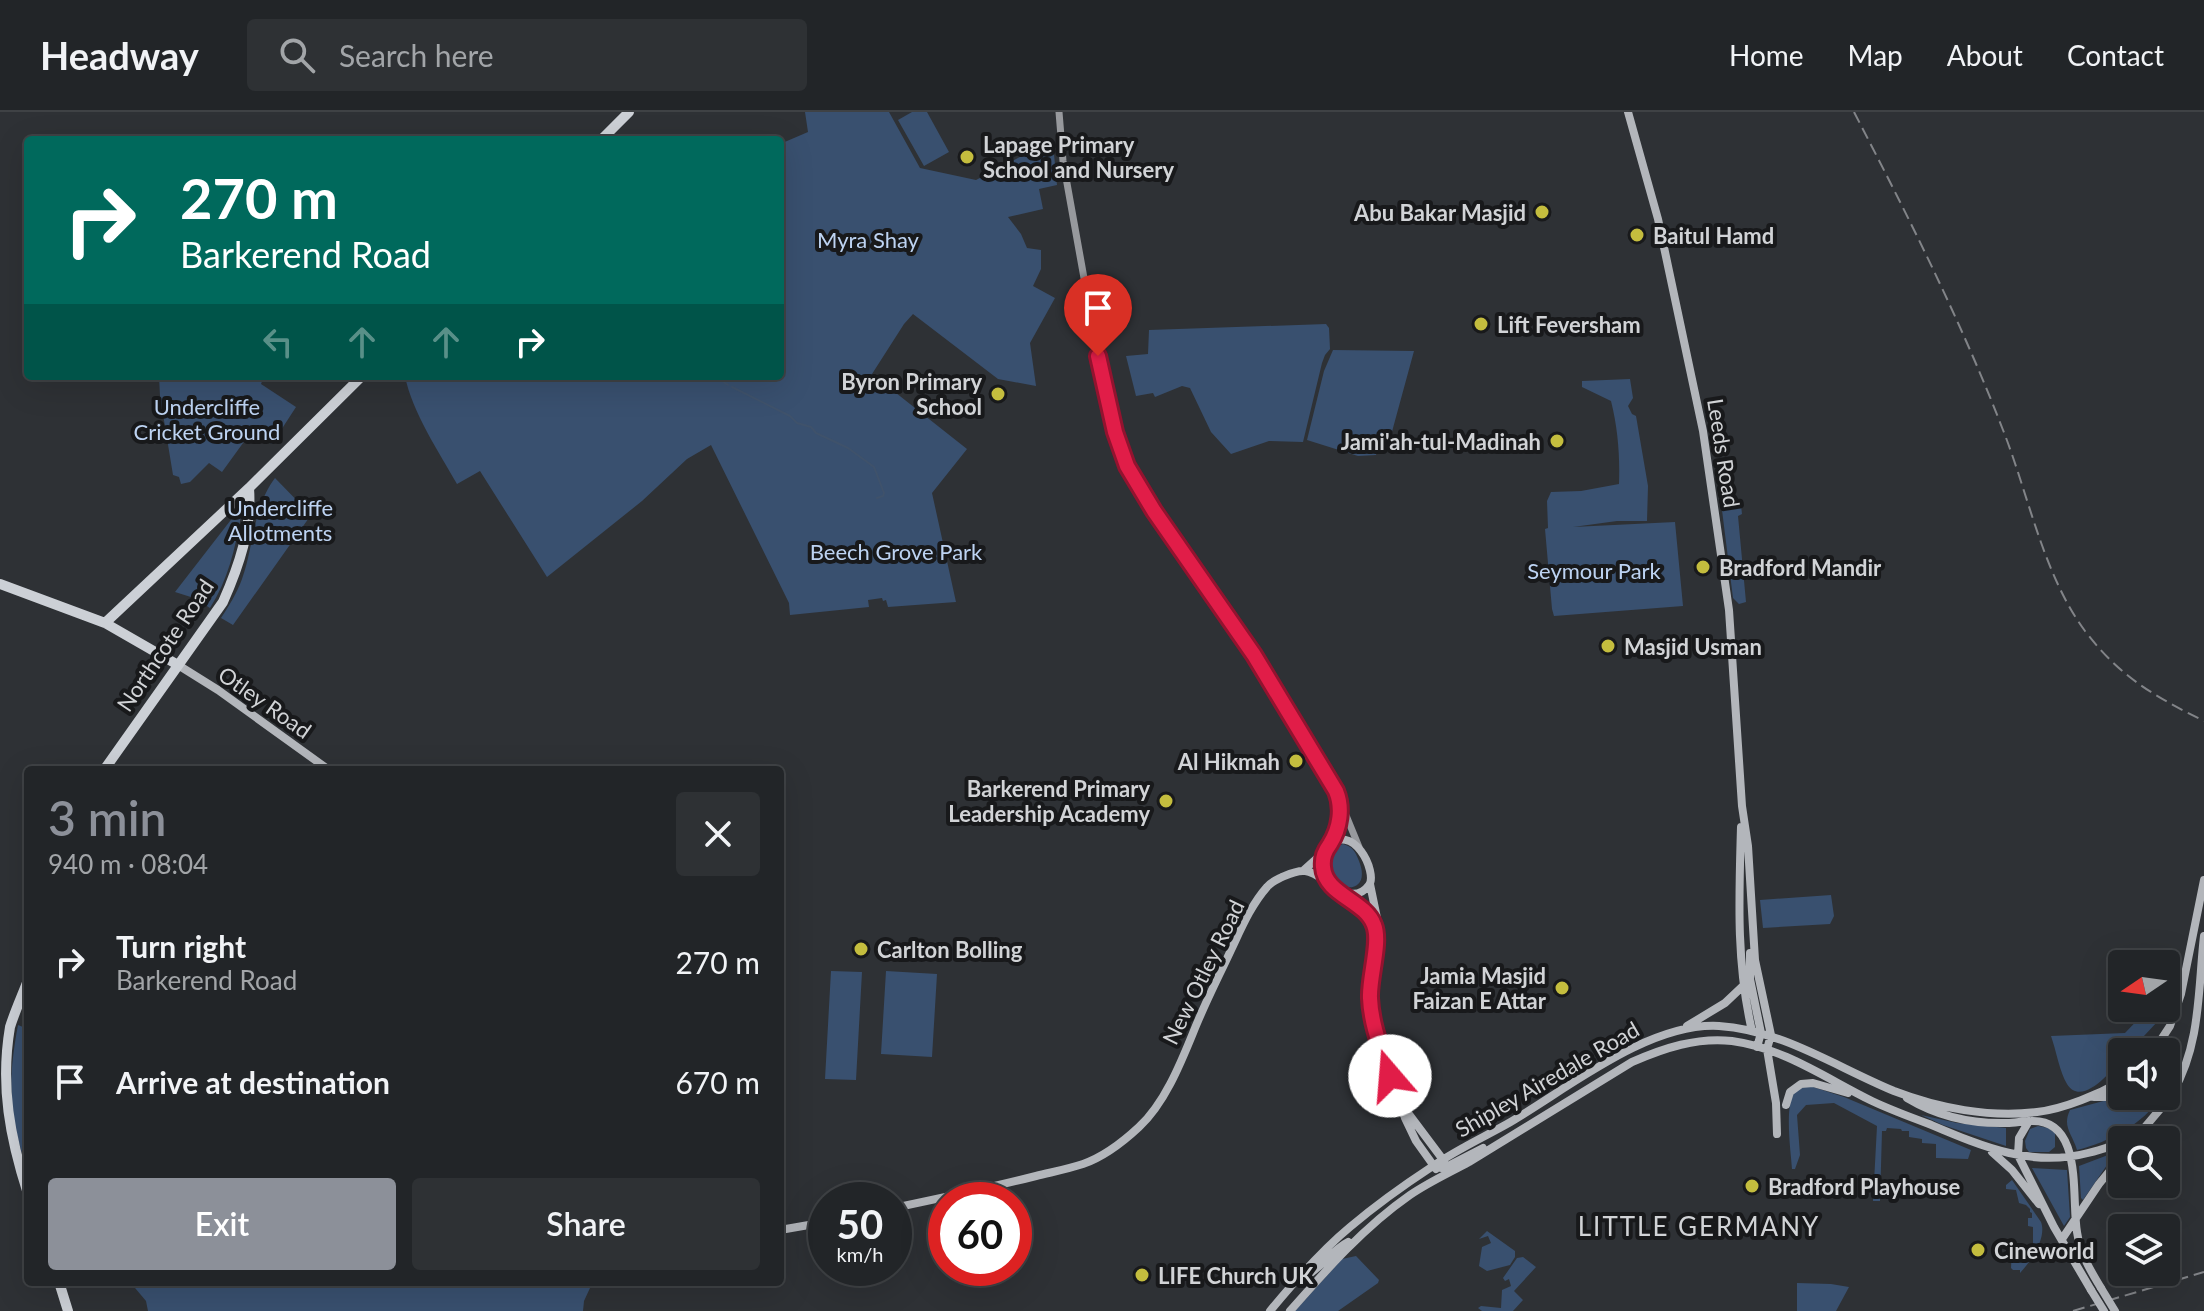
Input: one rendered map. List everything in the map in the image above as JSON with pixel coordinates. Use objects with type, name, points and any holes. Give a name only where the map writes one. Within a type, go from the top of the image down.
[{"type":"highway","points":[[605,136],[629,112]]},
{"type":"highway","points":[[105,623],[358,380]]},
{"type":"highway","name":"Northcote Road","points":[[107,766],[223,602],[246,539],[251,506],[249,488]]},
{"type":"highway","points":[[0,584],[105,623],[178,665]]},
{"type":"highway","points":[[24,991],[8,1037],[3,1091],[10,1138],[24,1182]]},
{"type":"highway","points":[[60,1286],[68,1311]]},
{"type":"main road","points":[[1059,112],[1065,178],[1102,379],[1127,466],[1154,511],[1254,655],[1341,802],[1369,868],[1377,918],[1370,1000],[1376,1031],[1398,1099],[1416,1141],[1442,1176]]},
{"type":"main road","name":"Leeds Road","points":[[1628,112],[1658,219],[1703,431],[1729,610],[1753,933],[1750,980],[1762,1033]]},
{"type":"main road","name":"Otley Road","points":[[178,665],[323,766]]},
{"type":"main road","points":[[1329,883],[1323,867],[1340,819],[1341,802]]},
{"type":"main road","name":"Leeds Road","points":[[1742,806],[1739,940],[1762,1033]]},
{"type":"main road","points":[[1328,846],[1349,840],[1359,849]]},
{"type":"main road","name":"New Otley Road","points":[[912,1204],[1085,1164],[1141,1126],[1168,1086],[1253,905],[1269,884],[1304,870],[1328,846]]},
{"type":"main road","points":[[1304,870],[1340,891],[1369,916],[1376,930]]},
{"type":"main road","points":[[2162,1038],[2170,1026],[2181,994],[2204,880]]},
{"type":"main road","points":[[1340,891],[1350,894],[1370,884]]},
{"type":"main road","points":[[2180,1077],[2194,1036],[2204,936]]},
{"type":"main road","points":[[1683,1029],[1725,1003],[1750,980]]},
{"type":"main road","points":[[1725,1003],[1718,1014],[1718,1026],[1722,1034],[1734,1041]]},
{"type":"main road","name":"Shipley Airedale Road","points":[[1290,1311],[1353,1242],[1392,1209],[1442,1176],[1448,1166],[1506,1125],[1604,1064],[1657,1037],[1683,1029],[1718,1026],[1762,1033],[1896,1091],[1964,1110],[2038,1112],[2085,1097]]},
{"type":"main road","points":[[1757,1047],[1762,1033]]},
{"type":"main road","points":[[1762,1033],[1775,1094],[1777,1134]]},
{"type":"main road","name":"Shipley Airedale Road","points":[[1270,1311],[1350,1227],[1434,1165],[1448,1166],[1525,1128],[1632,1062],[1678,1045],[1715,1040],[1767,1049],[1872,1100],[1990,1149],[2018,1155]]},
{"type":"main road","points":[[1786,1105],[1790,1092],[1812,1078],[1815,1071],[1815,1063],[1803,1049]]},
{"type":"main road","points":[[1804,1083],[1872,1100]]},
{"type":"main road","points":[[2085,1097],[2108,1089]]},
{"type":"main road","points":[[1896,1091],[1922,1107],[1953,1118],[1977,1122],[2049,1123],[2063,1134],[2070,1157],[2080,1246],[2104,1311]]},
{"type":"main road","points":[[2085,1097],[2108,1097]]},
{"type":"main road","points":[[1398,1099],[1448,1166]]},
{"type":"main road","points":[[2143,1126],[2159,1110]]},
{"type":"main road","points":[[2038,1112],[2028,1121],[2019,1138],[2018,1155],[2062,1239],[2096,1290],[2115,1311]]},
{"type":"main road","points":[[2053,1159],[2059,1152],[2063,1134]]},
{"type":"main road","points":[[2018,1155],[2053,1159],[2108,1147]]},
{"type":"main road","points":[[1990,1149],[2016,1175],[2051,1221]]},
{"type":"main road","points":[[2062,1239],[2108,1175]]},
{"type":"main road","points":[[784,1229],[808,1225]]},
{"type":"main road","points":[[1298,1280],[1318,1269],[1345,1243],[1353,1242]]},
{"type":"green space","points":[[805,112],[889,112],[920,168],[976,180],[1041,146],[1053,144],[1057,185],[1039,189],[1043,209],[1008,217],[1027,248],[1041,250],[1041,269],[1033,286],[1055,298],[1030,343],[1036,386],[998,379],[913,314],[872,374],[967,449],[932,493],[956,602],[888,607],[882,598],[868,600],[869,607],[790,615],[789,603],[711,445],[687,459],[642,501],[547,577],[480,471],[457,484],[420,418],[406,380],[784,380],[784,142],[808,132]]},
{"type":"green space","points":[[912,112],[927,112],[949,152],[924,166],[898,120]]},
{"type":"green space","points":[[1326,324],[1330,349],[1322,363],[1303,442],[1269,441],[1231,454],[1211,432],[1190,388],[1182,386],[1155,397],[1153,393],[1136,396],[1126,356],[1148,354],[1149,330]]},
{"type":"green space","points":[[1333,350],[1414,351],[1390,439],[1381,438],[1376,455],[1358,456],[1307,440],[1324,371]]},
{"type":"green space","name":"Seymour Park","points":[[1630,379],[1633,398],[1628,406],[1636,416],[1648,486],[1647,521],[1617,521],[1573,527],[1675,522],[1683,606],[1554,616],[1545,529],[1548,528],[1547,501],[1551,492],[1581,491],[1619,484],[1618,442],[1611,401],[1582,387],[1582,381]]},
{"type":"green space","name":"Undercliffe Cricket Ground","points":[[159,380],[262,380],[261,384],[296,407],[272,444],[251,432],[222,472],[209,463],[190,482],[181,484],[179,477],[173,475]]},
{"type":"green space","name":"Undercliffe Allotments","points":[[275,478],[311,515],[233,625],[221,618],[242,579],[262,501]]},
{"type":"green space","points":[[1741,505],[1742,514],[1738,516],[1746,602],[1739,604],[1733,598],[1722,510]]},
{"type":"green space","name":"Undercliffe Allotments","points":[[237,512],[241,516],[233,552],[222,586],[210,608],[194,598],[175,592]]},
{"type":"green space","points":[[1343,844],[1353,850],[1359,861],[1362,874],[1360,882],[1354,887],[1338,884],[1328,866],[1329,853]]},
{"type":"green space","points":[[1831,895],[1834,916],[1830,924],[1763,928],[1760,900]]},
{"type":"green space","points":[[831,971],[862,972],[856,1080],[825,1079]]},
{"type":"green space","points":[[886,971],[937,974],[932,1057],[881,1054]]},
{"type":"green space","points":[[2136,1022],[2157,1022],[2142,1038],[2108,1038],[2108,1074],[2096,1085],[2081,1092],[2067,1084],[2051,1036],[2125,1033]]},
{"type":"green space","points":[[18,1025],[24,1027],[24,1158],[14,1116],[12,1065]]},
{"type":"green space","points":[[1810,1086],[1971,1150],[1968,1159],[1936,1158],[1936,1144],[1922,1143],[1922,1139],[1909,1137],[1909,1131],[1887,1128],[1882,1131],[1880,1201],[1873,1201],[1877,1126],[1834,1103],[1806,1105],[1797,1115],[1800,1155],[1795,1169],[1792,1169],[1790,1104],[1797,1090]]},
{"type":"green space","points":[[2108,1100],[2108,1110],[2150,1110],[2131,1126],[2108,1126],[2108,1138],[2077,1150],[2067,1126],[2070,1110]]},
{"type":"green space","points":[[1921,1115],[1957,1123],[2006,1128],[2006,1146],[1943,1125]]},
{"type":"green space","points":[[2038,1126],[2055,1133],[2055,1147],[2049,1152],[2029,1152],[2026,1148],[2025,1141],[2030,1129]]},
{"type":"green space","points":[[2108,1155],[2108,1164],[2083,1200],[2081,1198],[2079,1166]]},
{"type":"green space","points":[[2032,1168],[2067,1170],[2070,1217],[2064,1226]]},
{"type":"green space","points":[[2012,1180],[2042,1228],[2037,1249],[2020,1273],[2020,1270],[2011,1268],[2012,1248],[2015,1245],[2033,1245],[2033,1227],[2028,1226],[2032,1213],[2026,1205],[2019,1203],[2016,1190],[2006,1189]]},
{"type":"green space","points":[[1487,1231],[1515,1251],[1510,1265],[1487,1271],[1479,1266],[1482,1247],[1491,1243],[1488,1236],[1479,1239]]},
{"type":"green space","points":[[1356,1256],[1379,1280],[1378,1283],[1338,1311],[1295,1311],[1342,1259]]},
{"type":"green space","points":[[1523,1257],[1536,1267],[1514,1291],[1523,1300],[1513,1311],[1482,1311],[1478,1308],[1501,1308],[1502,1290],[1511,1286],[1509,1279],[1505,1281],[1503,1278],[1517,1258]]},
{"type":"green space","points":[[1797,1283],[1849,1287],[1836,1311],[1797,1311]]},
{"type":"green space","points":[[133,1286],[590,1288],[583,1311],[148,1311],[146,1301]]},
{"type":"waterway","points":[[721,380],[728,385]]},
{"type":"waterway","points":[[732,387],[790,416],[797,423],[811,427],[874,467],[884,493],[877,498]]},
{"type":"railway","points":[[1854,112],[1970,349],[2003,430],[2047,560],[2070,609],[2098,647],[2125,673],[2154,694],[2204,721]]},
{"type":"railway","points":[[2073,1311],[2204,1272]]},
{"type":"place","name":"Lapage Primary School and Nursery","points":[[967,157]]},
{"type":"place","name":"Abu Bakar Masjid","points":[[1542,212]]},
{"type":"place","name":"Baitul Hamd","points":[[1637,235]]},
{"type":"place","name":"Lift Feversham","points":[[1481,324]]},
{"type":"place","name":"Byron Primary School","points":[[998,394]]},
{"type":"place","name":"Jami'ah-tul-Madinah","points":[[1557,441]]},
{"type":"place","name":"Bradford Mandir","points":[[1703,567]]},
{"type":"place","name":"Masjid Usman","points":[[1608,646]]},
{"type":"place","name":"Al Hikmah","points":[[1296,761]]},
{"type":"place","name":"Barkerend Primary Leadership Academy","points":[[1166,801]]},
{"type":"place","name":"Carlton Bolling","points":[[861,949]]},
{"type":"place","name":"Jamia Masjid Faizan E Attar","points":[[1562,988]]},
{"type":"place","name":"Bradford Playhouse","points":[[1752,1186]]},
{"type":"place","name":"Cineworld","points":[[1978,1250]]},
{"type":"place","name":"LIFE Church UK","points":[[1142,1275]]},
{"type":"district","name":"LITTLE GERMANY","points":[[1699,1226]]},
{"type":"route","points":[[1098,356],[1115,432],[1127,466],[1154,511],[1254,655],[1299,726],[1341,802],[1340,819],[1323,858],[1324,875],[1334,888],[1369,916],[1376,930],[1370,1000],[1390,1076]]},
{"type":"park label","name":"Myra Shay","points":[[868,239]]},
{"type":"park label","name":"Beech Grove Park","points":[[896,551]]}]
